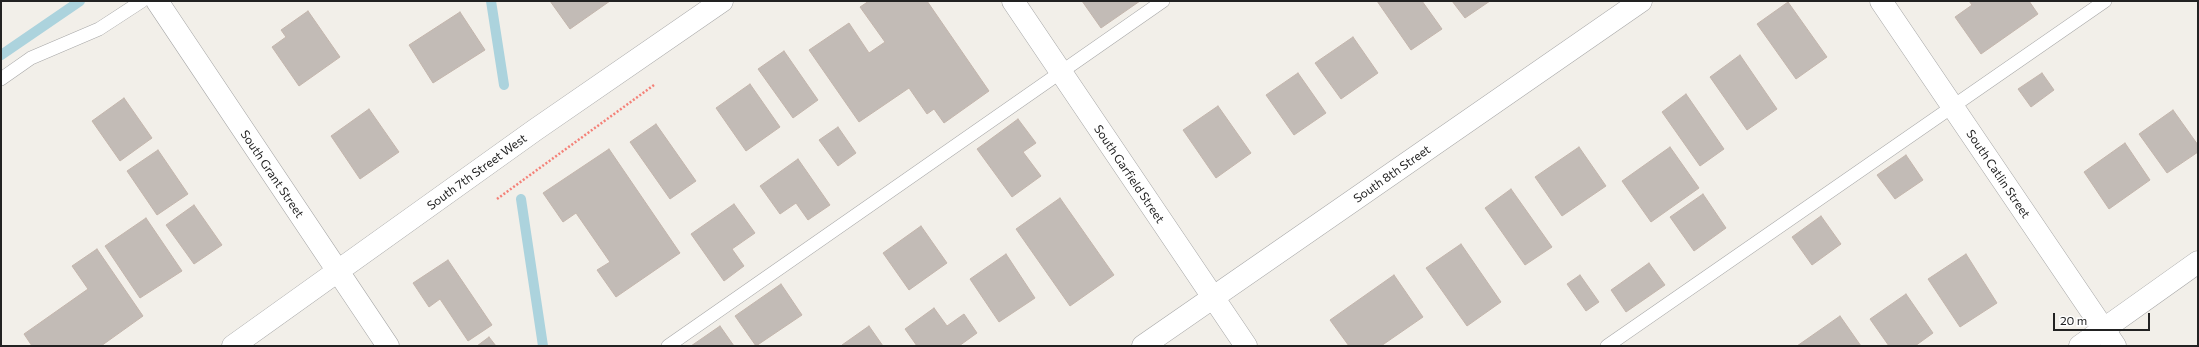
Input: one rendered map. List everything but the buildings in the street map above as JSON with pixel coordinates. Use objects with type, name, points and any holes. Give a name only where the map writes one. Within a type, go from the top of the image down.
[{"type":"street","name":"South Grant Street","points":[[157,1],[388,346]]},
{"type":"street","name":"South 7th Street West","points":[[233,346],[338,273],[535,130],[722,1]]},
{"type":"street","name":"South Garfield Street","points":[[1013,1],[1212,298],[1246,346]]},
{"type":"street","name":"South 8th Street","points":[[1143,346],[1641,1]]},
{"type":"street","name":"South Catlin Street","points":[[1881,1],[2110,338]]},
{"type":"street","points":[[2080,346],[2110,338],[2198,262]]},
{"type":"lane","points":[[1,79],[31,58],[99,29],[142,1]]},
{"type":"lane","points":[[668,346],[1062,73],[1163,1]]},
{"type":"lane","points":[[1607,346],[2105,1]]},
{"type":"path","points":[[497,199],[660,80]]},
{"type":"waterway","points":[[1,55],[80,1]]},
{"type":"waterway","points":[[491,1],[504,85]]},
{"type":"waterway","points":[[521,199],[543,346]]}]
